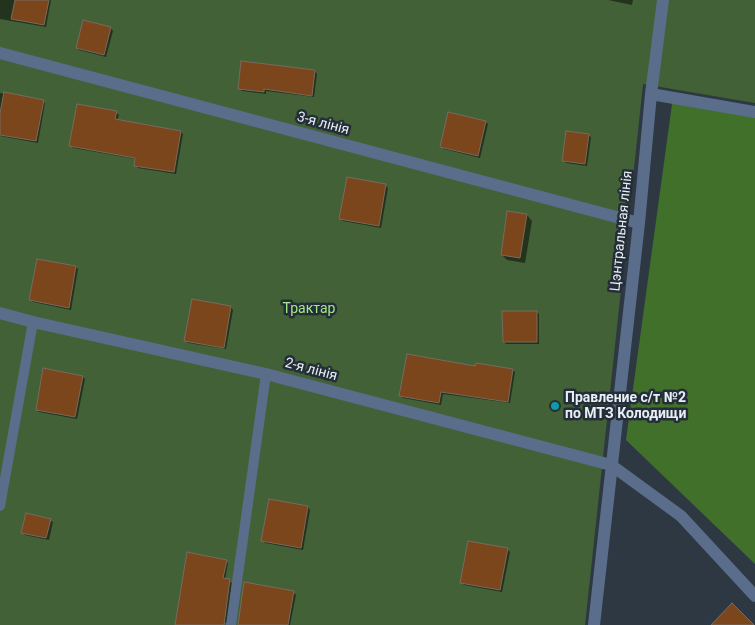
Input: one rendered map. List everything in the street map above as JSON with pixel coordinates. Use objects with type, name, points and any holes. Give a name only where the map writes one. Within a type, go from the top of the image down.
[{"type":"street","name":"Цэнтральная лінія","points":[[594,625],[639,223],[651,94],[663,0]]},
{"type":"street","name":"3-я лінія","points":[[0,53],[639,223]]},
{"type":"street","points":[[651,94],[755,112]]},
{"type":"street","name":"2-я лінія","points":[[0,313],[266,374],[611,465]]},
{"type":"street","points":[[611,465],[681,516],[755,596]]},
{"type":"lane","points":[[0,506],[33,322]]},
{"type":"lane","points":[[231,625],[266,374]]},
{"type":"green space","name":"Трактар","points":[[0,0],[755,0],[755,103],[643,84],[585,625],[0,625]]},
{"type":"green space","points":[[673,97],[755,112],[755,564],[626,440]]},
{"type":"building","points":[[15,0],[49,0],[44,25],[11,19]]},
{"type":"building","points":[[83,20],[111,27],[104,55],[76,48]]},
{"type":"building","points":[[241,61],[315,70],[312,96],[264,89],[264,92],[238,89]]},
{"type":"building","points":[[4,92],[44,100],[36,141],[0,135],[0,113]]},
{"type":"building","points":[[77,104],[117,111],[115,119],[181,131],[174,172],[134,166],[135,158],[69,146]]},
{"type":"building","points":[[448,112],[486,121],[478,156],[440,147]]},
{"type":"building","points":[[566,131],[589,134],[585,164],[562,161]]},
{"type":"building","points":[[347,177],[386,184],[379,226],[339,219]]},
{"type":"building","points":[[507,211],[527,214],[520,258],[501,255]]},
{"type":"building","points":[[37,259],[76,266],[69,308],[29,300]]},
{"type":"building","points":[[192,299],[231,306],[224,348],[184,341]]},
{"type":"building","points":[[502,311],[537,311],[537,342],[503,342]]},
{"type":"building","points":[[407,354],[475,366],[476,363],[513,369],[508,402],[441,392],[439,403],[399,396]]},
{"type":"building","points":[[43,368],[83,376],[75,417],[36,410]]},
{"type":"building","points":[[269,499],[308,506],[301,548],[261,541]]},
{"type":"building","points":[[26,513],[51,519],[46,538],[21,533]]},
{"type":"building","points":[[468,541],[508,548],[500,590],[460,583]]},
{"type":"building","points":[[187,552],[227,560],[223,578],[230,579],[224,625],[175,625]]},
{"type":"building","points":[[244,582],[294,591],[288,625],[238,625]]},
{"type":"building","points":[[732,603],[754,625],[711,625]]},
{"type":"place","name":"Правление с/т №2 по МТЗ Колодищи","points":[[555,406]]}]
